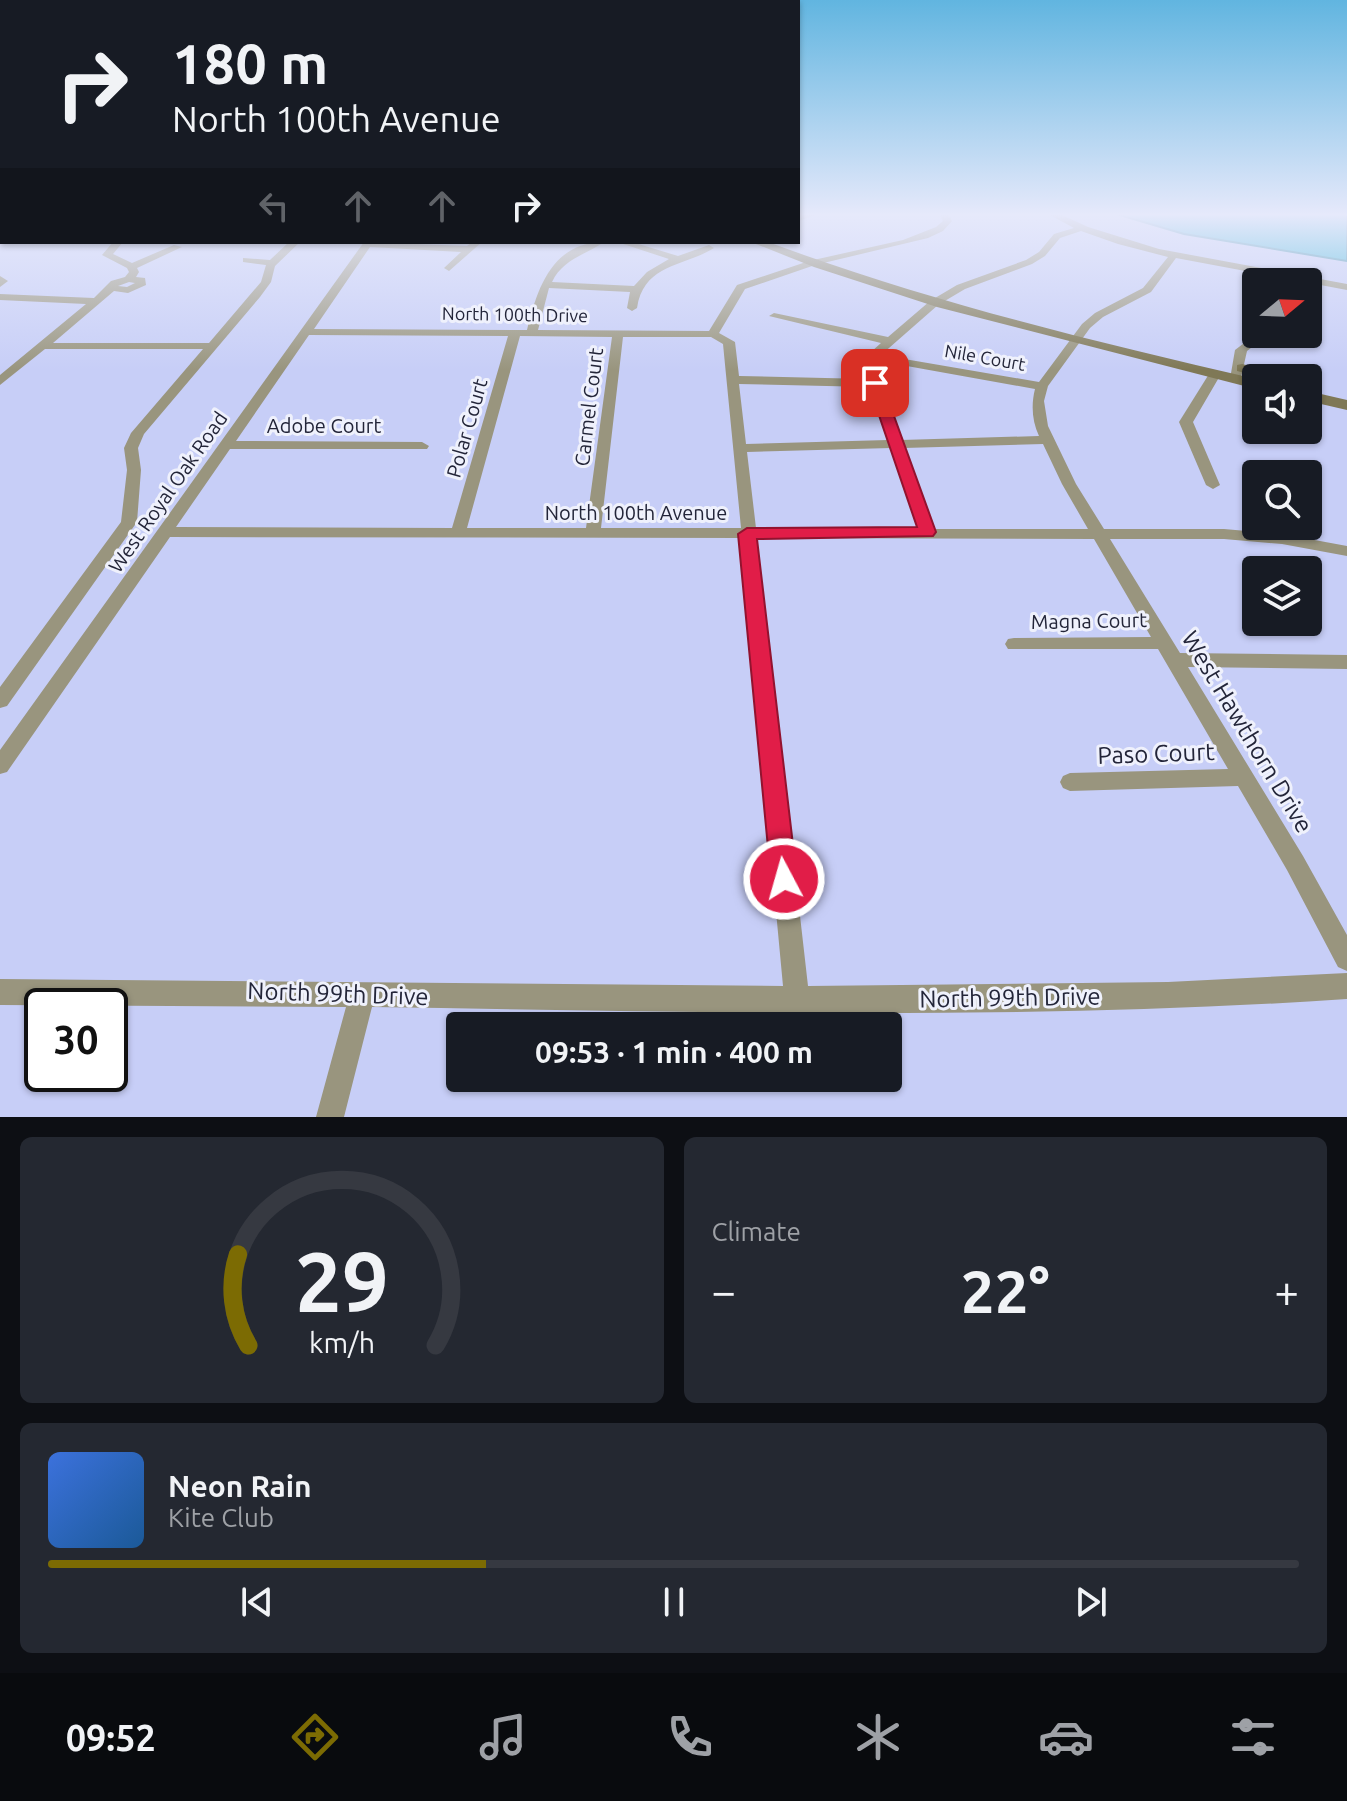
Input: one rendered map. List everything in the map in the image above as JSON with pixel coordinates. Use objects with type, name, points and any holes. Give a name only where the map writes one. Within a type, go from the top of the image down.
[{"type":"street","points":[[0,381],[115,283],[129,279],[134,272],[131,266],[135,265]]},
{"type":"street","points":[[0,701],[129,522],[134,470],[131,448],[138,433],[266,282],[265,274],[271,265]]},
{"type":"street","name":"West Royal Oak Road","points":[[0,766],[352,265]]},
{"type":"street","points":[[531,334],[544,285],[557,265]]},
{"type":"street","points":[[632,308],[637,289],[654,272],[667,265]]},
{"type":"street","points":[[797,1001],[747,534],[731,345],[718,335],[741,287],[806,265]]},
{"type":"street","points":[[820,265],[1215,374],[1237,373],[1242,376]]},
{"type":"street","points":[[849,265],[940,299]]},
{"type":"street","points":[[927,532],[870,370],[874,357],[940,299],[1021,265]]},
{"type":"street","points":[[1042,386],[1078,336],[1099,315],[1147,290],[1166,265]]},
{"type":"street","points":[[1322,283],[1347,287]]},
{"type":"street","points":[[544,285],[637,289]]},
{"type":"street","points":[[0,297],[95,301]]},
{"type":"street","points":[[774,316],[889,341]]},
{"type":"street","name":"North 100th Drive","points":[[305,332],[718,335]]},
{"type":"street","name":"Polar Court","points":[[458,533],[515,333]]},
{"type":"street","name":"Carmel Court","points":[[593,534],[618,334]]},
{"type":"street","points":[[1078,336],[1242,374]]},
{"type":"street","points":[[42,346],[213,346]]},
{"type":"street","points":[[1237,373],[1244,348]]},
{"type":"street","name":"Nile Court","points":[[874,357],[1042,386]]},
{"type":"street","points":[[1213,485],[1186,422],[1215,374]]},
{"type":"street","points":[[734,380],[875,383]]},
{"type":"street","name":"West Hawthorn Drive","points":[[1042,386],[1038,413],[1047,440],[1347,959]]},
{"type":"street","points":[[1322,386],[1347,392]]},
{"type":"street","points":[[1322,399],[1347,405]]},
{"type":"street","points":[[739,448],[897,447],[1047,440]]},
{"type":"street","name":"Adobe Court","points":[[225,445],[422,446]]},
{"type":"street","name":"North 100th Avenue","points":[[164,532],[1224,534],[1282,539],[1347,551]]},
{"type":"street","name":"Magna Court","points":[[1014,644],[1347,662]]},
{"type":"street","name":"Paso Court","points":[[1070,782],[1244,777]]},
{"type":"street","name":"North 99th Drive","points":[[0,992],[212,991],[362,996],[797,1001],[1233,995],[1347,986]]},
{"type":"street","points":[[330,1117],[362,996]]},
{"type":"route","points":[[784,879],[747,534],[927,532],[875,383]]}]
